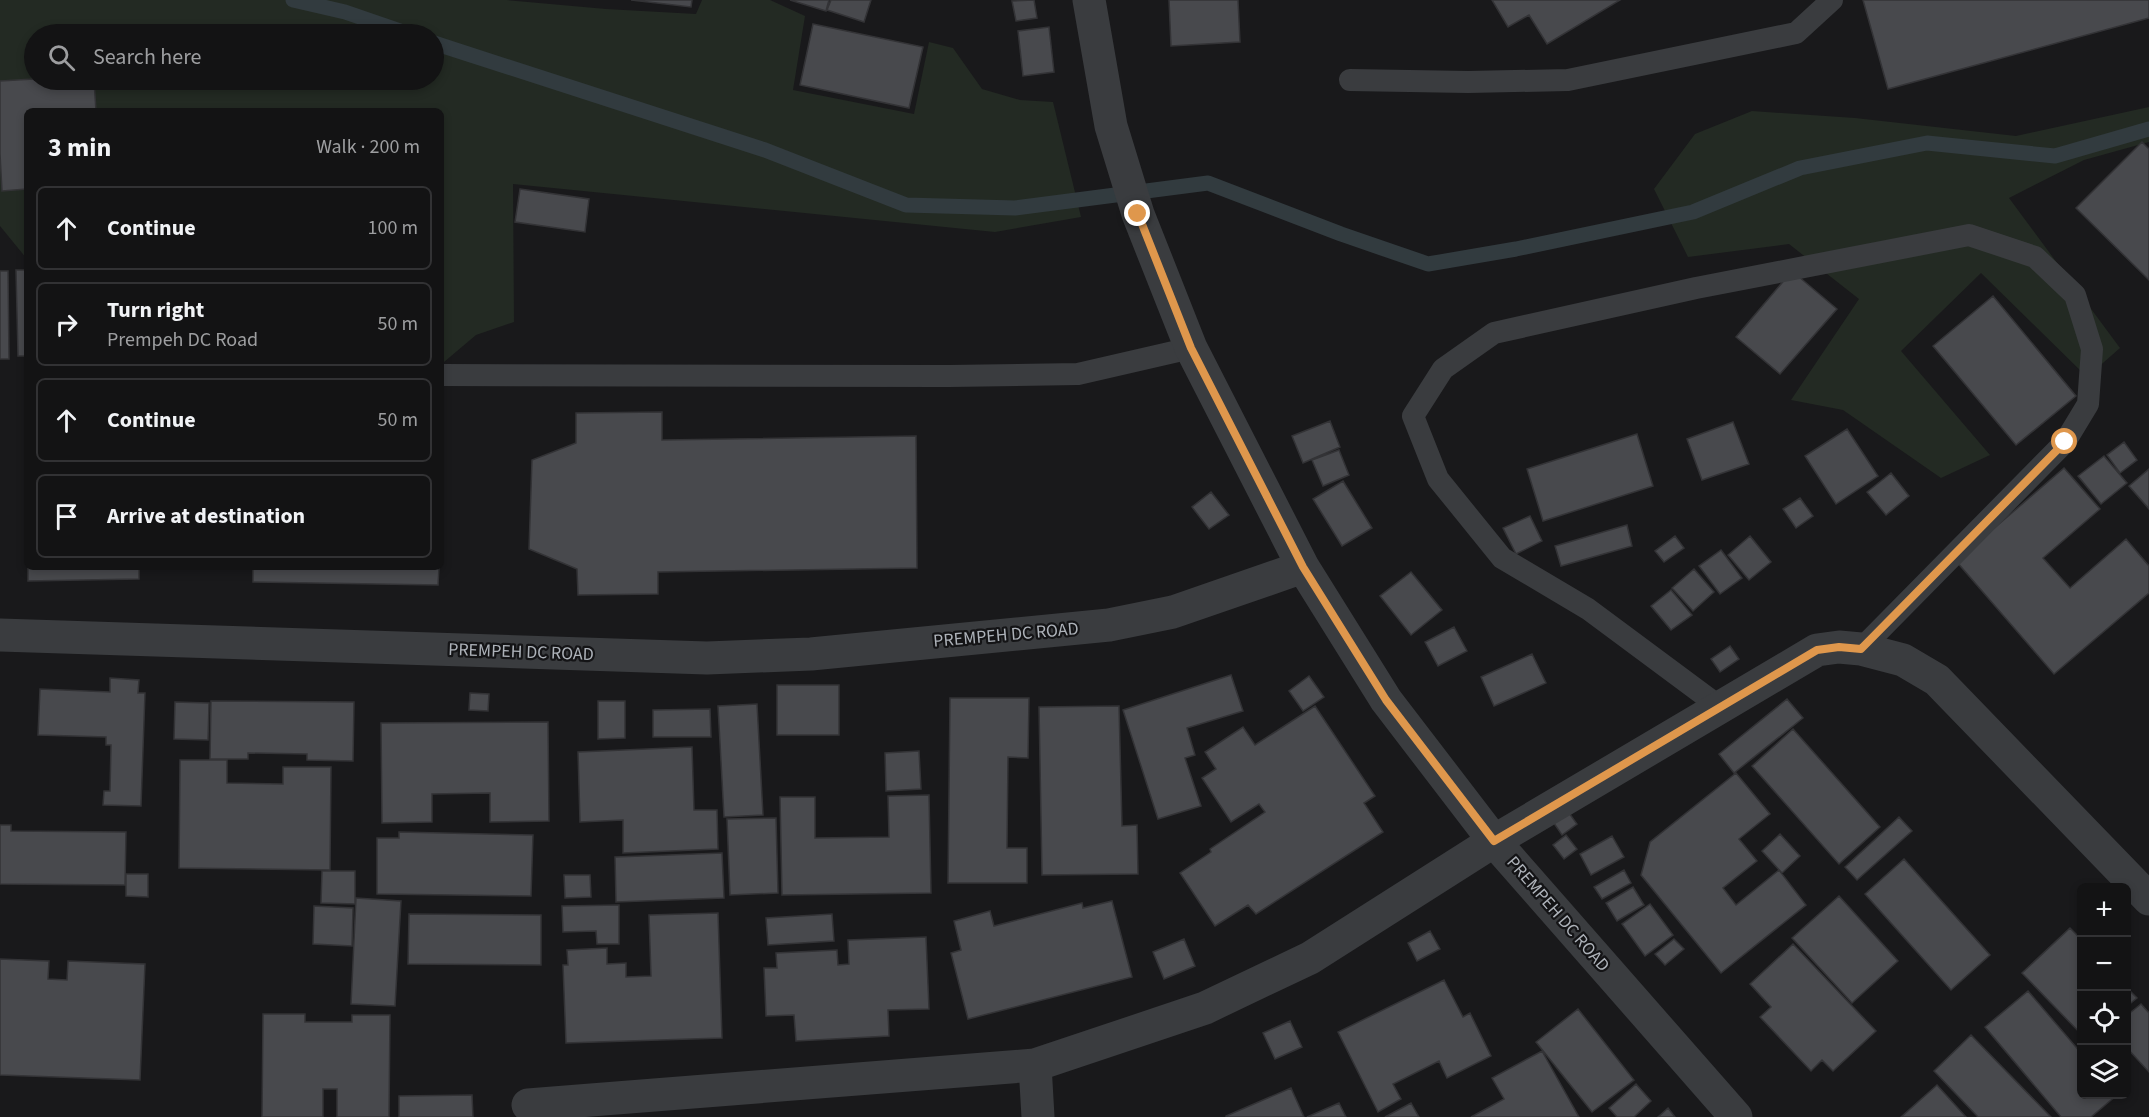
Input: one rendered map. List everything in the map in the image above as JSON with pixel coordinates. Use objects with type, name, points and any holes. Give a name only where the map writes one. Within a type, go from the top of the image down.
[{"type":"street","points":[[1089,0],[1111,126],[1138,214],[1191,348],[1303,567]]},
{"type":"street","name":"PREMPEH DC ROAD","points":[[0,635],[707,658],[811,654],[1109,625],[1173,612],[1303,567],[1386,700],[1494,841],[1736,1117]]},
{"type":"street","points":[[528,1105],[1035,1065],[1205,1008],[1310,958],[1494,841],[1720,707],[1817,650],[1839,647],[1861,649],[1903,660],[1937,680],[2149,899]]},
{"type":"street","points":[[1035,1065],[1038,1117]]},
{"type":"lane","points":[[1350,81],[1568,81],[1796,33],[1832,0]]},
{"type":"lane","points":[[1720,707],[1588,609],[1502,558],[1438,479],[1413,416],[1443,369],[1494,333],[1696,288],[1968,235],[2035,258],[2075,295],[2092,349],[2088,404],[2065,442],[1861,649]]},
{"type":"lane","points":[[444,375],[1078,374],[1191,348]]},
{"type":"shaded area","points":[[0,0],[506,0],[696,14],[702,0],[770,0],[805,16],[793,90],[914,114],[929,42],[953,48],[982,89],[1020,100],[1053,102],[1081,217],[995,232],[513,184],[514,322],[476,335],[444,362],[444,108],[24,108],[24,255],[0,226]]},
{"type":"shaded area","points":[[2149,107],[2149,142],[2084,160],[2009,198],[2120,348],[2087,377],[1981,273],[1901,351],[1990,455],[1941,478],[1843,410],[1791,400],[1859,299],[1789,244],[1688,257],[1654,189],[1695,134],[1752,111],[1855,118],[2016,136]]},
{"type":"building","points":[[631,0],[692,0],[691,7]]},
{"type":"building","points":[[790,0],[829,0],[826,11]]},
{"type":"building","points":[[831,0],[871,0],[864,22],[827,10]]},
{"type":"building","points":[[1034,0],[1037,18],[1016,21],[1012,1]]},
{"type":"building","points":[[1169,0],[1238,0],[1240,42],[1171,46]]},
{"type":"building","points":[[1492,0],[1620,0],[1547,44],[1529,15],[1508,27]]},
{"type":"building","points":[[1863,0],[2149,0],[2149,18],[1888,89]]},
{"type":"building","points":[[813,24],[923,47],[909,108],[800,85]]},
{"type":"building","points":[[1049,27],[1054,72],[1023,76],[1018,31]]},
{"type":"building","points":[[24,80],[24,90],[95,90],[96,108],[24,108],[24,189],[2,191],[0,81]]},
{"type":"building","points":[[2142,142],[2149,149],[2149,280],[2076,208]]},
{"type":"building","points":[[520,189],[589,199],[585,232],[515,222]]},
{"type":"building","points":[[16,270],[24,270],[24,356],[18,356]]},
{"type":"building","points":[[0,271],[8,271],[9,359],[0,359]]},
{"type":"building","points":[[1792,271],[1837,309],[1780,374],[1736,337]]},
{"type":"building","points":[[1993,296],[2076,396],[2016,445],[1933,346]]},
{"type":"building","points":[[662,412],[662,440],[916,436],[917,568],[658,572],[658,594],[578,595],[577,569],[529,549],[532,460],[576,443],[576,413]]},
{"type":"building","points":[[1330,421],[1340,447],[1303,463],[1292,436]]},
{"type":"building","points":[[1733,422],[1749,464],[1702,480],[1687,439]]},
{"type":"building","points":[[1847,429],[1878,476],[1836,504],[1805,456]]},
{"type":"building","points":[[1637,434],[1653,486],[1543,521],[1527,469]]},
{"type":"building","points":[[2124,442],[2137,460],[2120,473],[2107,455]]},
{"type":"building","points":[[1339,450],[1349,475],[1323,486],[1312,460]]},
{"type":"building","points":[[2104,456],[2127,483],[2101,504],[2078,476]]},
{"type":"building","points":[[2064,468],[2100,509],[2043,558],[2070,588],[2126,539],[2149,566],[2149,593],[2054,674],[1956,561]]},
{"type":"building","points":[[2149,469],[2149,509],[2129,486]]},
{"type":"building","points":[[1891,473],[1909,496],[1886,515],[1867,492]]},
{"type":"building","points":[[1343,481],[1372,528],[1342,546],[1313,499]]},
{"type":"building","points":[[1211,492],[1229,515],[1209,529],[1192,507]]},
{"type":"building","points":[[1800,498],[1813,516],[1796,528],[1783,509]]},
{"type":"building","points":[[1530,516],[1542,541],[1516,554],[1503,528]]},
{"type":"building","points":[[1627,525],[1632,546],[1561,566],[1555,546]]},
{"type":"building","points":[[1675,536],[1684,548],[1664,562],[1655,551]]},
{"type":"building","points":[[1750,536],[1771,562],[1749,580],[1728,555]]},
{"type":"building","points":[[1721,550],[1742,578],[1720,594],[1699,566]]},
{"type":"building","points":[[1694,569],[1714,592],[1693,611],[1672,588]]},
{"type":"building","points":[[28,570],[139,570],[139,579],[28,581]]},
{"type":"building","points":[[253,570],[439,570],[438,585],[253,582]]},
{"type":"building","points":[[1411,572],[1442,610],[1411,635],[1380,596]]},
{"type":"building","points":[[1671,590],[1692,615],[1671,630],[1651,606]]},
{"type":"building","points":[[1454,627],[1467,651],[1438,666],[1425,642]]},
{"type":"building","points":[[1730,646],[1739,659],[1720,672],[1711,659]]},
{"type":"building","points":[[1532,654],[1546,683],[1494,706],[1481,677]]},
{"type":"building","points":[[1231,675],[1243,711],[1187,728],[1195,755],[1185,758],[1201,806],[1158,819],[1123,710]]},
{"type":"building","points":[[1309,676],[1324,697],[1303,711],[1289,691]]},
{"type":"building","points":[[110,678],[139,680],[138,693],[145,693],[141,806],[103,805],[104,791],[110,791],[111,745],[106,745],[106,737],[38,735],[40,689],[110,692]]},
{"type":"building","points":[[777,685],[839,685],[839,735],[777,735]]},
{"type":"building","points":[[470,693],[489,694],[488,711],[469,710]]},
{"type":"building","points":[[950,698],[1029,698],[1028,758],[1008,757],[1007,848],[1027,848],[1027,883],[948,883]]},
{"type":"building","points":[[1787,699],[1803,718],[1734,773],[1719,754]]},
{"type":"building","points":[[211,701],[354,702],[353,761],[307,760],[307,754],[248,753],[248,759],[210,759]]},
{"type":"building","points":[[598,701],[625,701],[625,738],[598,739]]},
{"type":"building","points":[[175,702],[209,703],[208,740],[174,739]]},
{"type":"building","points":[[757,704],[763,815],[724,817],[718,706]]},
{"type":"building","points":[[1119,706],[1122,826],[1137,825],[1138,874],[1042,875],[1039,707]]},
{"type":"building","points":[[1315,706],[1375,796],[1364,803],[1383,832],[1256,914],[1248,905],[1215,926],[1180,873],[1211,852],[1210,849],[1265,812],[1259,804],[1231,822],[1202,778],[1216,769],[1205,752],[1243,727],[1255,745]]},
{"type":"building","points":[[710,709],[711,737],[653,737],[653,710]]},
{"type":"building","points":[[548,722],[549,821],[490,822],[490,793],[432,794],[432,822],[382,823],[381,723]]},
{"type":"building","points":[[1793,729],[1880,827],[1839,864],[1752,766]]},
{"type":"building","points":[[692,747],[694,810],[717,810],[718,849],[623,853],[623,820],[580,822],[578,752]]},
{"type":"building","points":[[919,751],[921,789],[886,791],[885,753]]},
{"type":"building","points":[[180,760],[227,760],[227,783],[283,784],[283,767],[331,767],[330,870],[179,868]]},
{"type":"building","points":[[1736,773],[1770,814],[1739,839],[1757,861],[1723,888],[1736,905],[1779,870],[1806,905],[1721,973],[1641,875],[1650,842]]},
{"type":"building","points":[[929,795],[931,893],[782,895],[780,797],[815,797],[815,838],[889,837],[888,796]]},
{"type":"building","points":[[1564,806],[1577,824],[1562,835],[1549,816]]},
{"type":"building","points":[[1899,817],[1912,831],[1857,880],[1845,867]]},
{"type":"building","points":[[776,818],[778,893],[730,895],[727,819]]},
{"type":"building","points":[[0,825],[11,825],[11,831],[126,832],[125,885],[0,884]]},
{"type":"building","points":[[399,832],[533,835],[531,896],[377,894],[377,838],[399,838]]},
{"type":"building","points":[[1780,834],[1800,856],[1782,873],[1762,851]]},
{"type":"building","points":[[1566,835],[1577,849],[1564,859],[1553,845]]},
{"type":"building","points":[[1612,836],[1624,857],[1591,875],[1580,854]]},
{"type":"building","points":[[722,853],[724,898],[616,902],[615,857]]},
{"type":"building","points":[[1904,859],[1990,955],[1951,990],[1865,894]]},
{"type":"building","points":[[1624,870],[1631,883],[1602,899],[1594,887]]},
{"type":"building","points":[[322,871],[355,871],[355,904],[321,903]]},
{"type":"building","points":[[126,874],[148,874],[148,897],[126,896]]},
{"type":"building","points":[[564,875],[590,875],[591,897],[565,898]]},
{"type":"building","points":[[1633,887],[1644,905],[1617,921],[1606,903]]},
{"type":"building","points":[[1839,896],[1898,961],[1852,1003],[1792,938]]},
{"type":"building","points":[[356,898],[401,901],[395,1006],[351,1004]]},
{"type":"building","points":[[1112,901],[1132,977],[968,1019],[951,953],[961,950],[954,921],[990,911],[994,926],[1082,903],[1083,908]]},
{"type":"building","points":[[1650,904],[1673,935],[1645,956],[1622,924]]},
{"type":"building","points":[[619,905],[619,944],[597,944],[596,931],[563,932],[562,906]]},
{"type":"building","points":[[314,906],[353,908],[352,946],[313,944]]},
{"type":"building","points":[[718,913],[722,1038],[566,1043],[563,965],[568,965],[567,950],[607,948],[607,964],[626,963],[626,977],[651,976],[649,915]]},
{"type":"building","points":[[409,914],[541,915],[541,965],[408,964]]},
{"type":"building","points":[[832,914],[834,941],[768,945],[766,918]]},
{"type":"building","points":[[2070,928],[2077,935],[2077,1030],[2022,973]]},
{"type":"building","points":[[1430,931],[1440,949],[1417,961],[1408,943]]},
{"type":"building","points":[[926,937],[929,1009],[888,1010],[889,1036],[796,1041],[794,1015],[766,1016],[764,968],[777,968],[776,953],[837,950],[838,965],[849,964],[848,940]]},
{"type":"building","points":[[1184,939],[1195,966],[1164,979],[1153,952]]},
{"type":"building","points":[[1674,939],[1684,949],[1665,965],[1655,954]]},
{"type":"building","points":[[1793,944],[1876,1031],[1833,1071],[1822,1060],[1811,1071],[1760,1017],[1771,1007],[1750,984]]},
{"type":"building","points":[[0,959],[49,961],[48,979],[67,980],[68,961],[145,964],[140,1080],[0,1075]]},
{"type":"building","points":[[1444,980],[1463,1017],[1470,1013],[1491,1056],[1447,1078],[1439,1061],[1393,1084],[1401,1099],[1378,1112],[1338,1032]]},
{"type":"building","points":[[2028,991],[2077,1048],[2077,1099],[2112,1099],[2091,1117],[2061,1117],[1985,1027]]},
{"type":"building","points":[[2131,992],[2137,998],[2131,1003]]},
{"type":"building","points":[[2141,1004],[2149,1013],[2149,1072],[2131,1052],[2131,1012]]},
{"type":"building","points":[[1578,1009],[1634,1080],[1592,1112],[1536,1042]]},
{"type":"building","points":[[263,1014],[305,1014],[305,1022],[352,1022],[352,1015],[390,1015],[389,1117],[337,1117],[337,1089],[323,1089],[323,1117],[262,1117]]},
{"type":"building","points":[[1290,1021],[1302,1047],[1275,1059],[1263,1033]]},
{"type":"building","points":[[1971,1035],[2051,1117],[1978,1117],[1934,1071]]},
{"type":"building","points":[[1542,1051],[1579,1117],[1471,1117],[1504,1099],[1492,1078]]},
{"type":"building","points":[[1636,1084],[1651,1101],[1634,1117],[1617,1117],[1609,1108]]},
{"type":"building","points":[[1937,1085],[1966,1117],[1901,1117]]},
{"type":"building","points":[[1291,1088],[1304,1117],[1226,1117],[1226,1116]]},
{"type":"building","points":[[472,1095],[473,1117],[399,1117],[399,1096]]},
{"type":"building","points":[[1339,1103],[1346,1117],[1307,1117]]},
{"type":"building","points":[[1411,1103],[1419,1117],[1385,1117]]},
{"type":"building","points":[[1668,1108],[1675,1117],[1658,1117]]},
{"type":"waterway","points":[[293,0],[345,12],[380,24]]},
{"type":"waterway","points":[[444,46],[765,150],[906,205],[1015,208],[1208,183],[1341,234],[1428,264],[1516,249],[1693,212],[1800,168],[1927,143],[2055,156],[2149,129]]},
{"type":"route","points":[[1138,214],[1191,348],[1303,567],[1386,700],[1494,841],[1817,650],[1839,647],[1861,649],[2065,442]]}]
